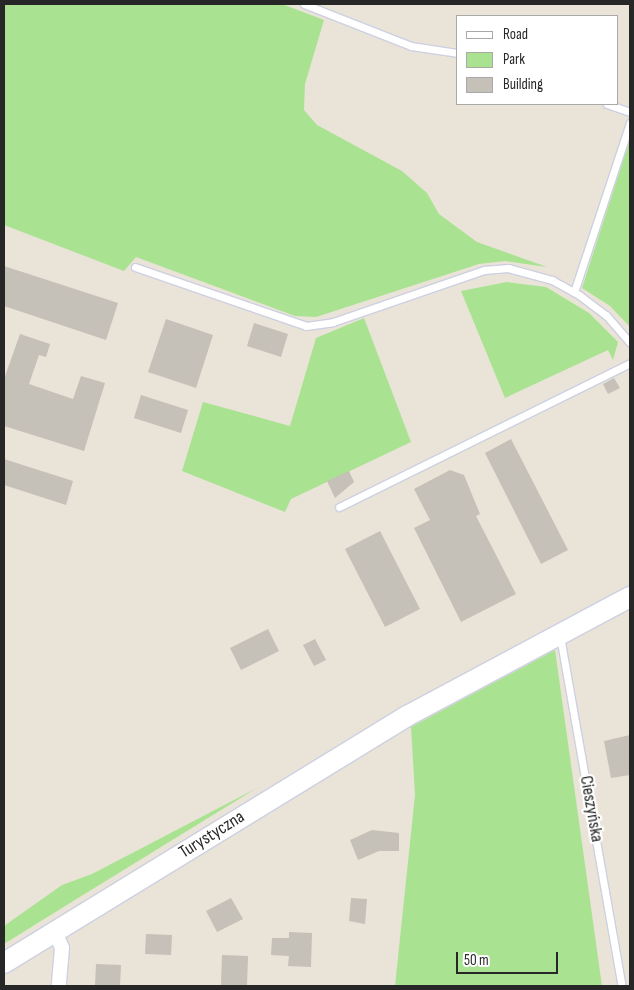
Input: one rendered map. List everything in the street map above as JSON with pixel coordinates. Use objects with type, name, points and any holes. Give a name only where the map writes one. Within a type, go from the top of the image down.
[{"type":"main road","points":[[559,633],[630,597]]},
{"type":"main road","name":"Turystyczna","points":[[4,963],[421,707],[559,633]]},
{"type":"street","points":[[55,932],[62,948],[59,986]]},
{"type":"lane","points":[[304,4],[411,46],[456,53]]},
{"type":"lane","points":[[610,105],[630,112]]},
{"type":"lane","points":[[574,292],[630,123]]},
{"type":"lane","points":[[135,267],[306,326],[332,322],[496,268],[552,280],[574,292],[606,315],[630,343]]},
{"type":"lane","points":[[339,507],[630,363]]},
{"type":"lane","name":"Cieszyńska","points":[[559,633],[622,986]]},
{"type":"green space","points":[[4,4],[282,4],[324,20],[305,84],[304,110],[317,125],[402,171],[427,193],[439,214],[477,242],[547,267],[505,261],[479,264],[316,317],[295,316],[136,257],[124,271],[4,225]]},
{"type":"green space","points":[[630,139],[630,327],[610,306],[582,288]]},
{"type":"green space","points":[[507,282],[546,287],[589,313],[618,342],[613,360],[608,350],[505,398],[461,291]]},
{"type":"green space","points":[[364,318],[411,442],[291,499],[285,512],[182,471],[203,402],[290,426],[316,338]]},
{"type":"green space","points":[[555,650],[602,986],[395,986],[415,795],[411,727]]},
{"type":"green space","points":[[257,788],[4,944],[4,926],[62,885],[92,874]]},
{"type":"building","points":[[4,266],[118,303],[106,340],[4,306]]},
{"type":"building","points":[[166,319],[213,335],[196,388],[148,372]]},
{"type":"building","points":[[254,323],[288,334],[281,357],[247,346]]},
{"type":"building","points":[[20,334],[50,344],[46,357],[39,355],[29,384],[73,399],[81,376],[105,383],[84,451],[4,426],[4,379]]},
{"type":"building","points":[[614,378],[620,388],[608,394],[603,384]]},
{"type":"building","points":[[141,395],[188,410],[181,433],[134,418]]},
{"type":"building","points":[[511,439],[568,550],[541,564],[485,453]]},
{"type":"building","points":[[4,459],[73,481],[66,505],[4,485]]},
{"type":"building","points":[[450,470],[464,475],[480,514],[476,516],[516,594],[461,622],[414,528],[430,520],[414,489]]},
{"type":"building","points":[[349,471],[354,482],[335,498],[327,481]]},
{"type":"building","points":[[380,531],[420,609],[385,627],[345,549]]},
{"type":"building","points":[[268,629],[279,651],[241,670],[230,648]]},
{"type":"building","points":[[315,639],[326,660],[314,666],[303,645]]},
{"type":"building","points":[[630,735],[630,775],[611,778],[604,741]]},
{"type":"building","points":[[372,830],[399,833],[399,851],[379,851],[358,860],[350,840]]},
{"type":"building","points":[[231,898],[243,919],[217,932],[206,911]]},
{"type":"building","points":[[351,898],[367,899],[365,924],[349,921]]},
{"type":"building","points":[[289,932],[312,933],[311,967],[288,966],[289,956],[271,955],[272,938],[289,938]]},
{"type":"building","points":[[146,934],[172,935],[171,955],[145,954]]},
{"type":"building","points":[[222,955],[248,956],[247,986],[221,985]]},
{"type":"building","points":[[96,964],[121,965],[120,986],[95,986]]}]
